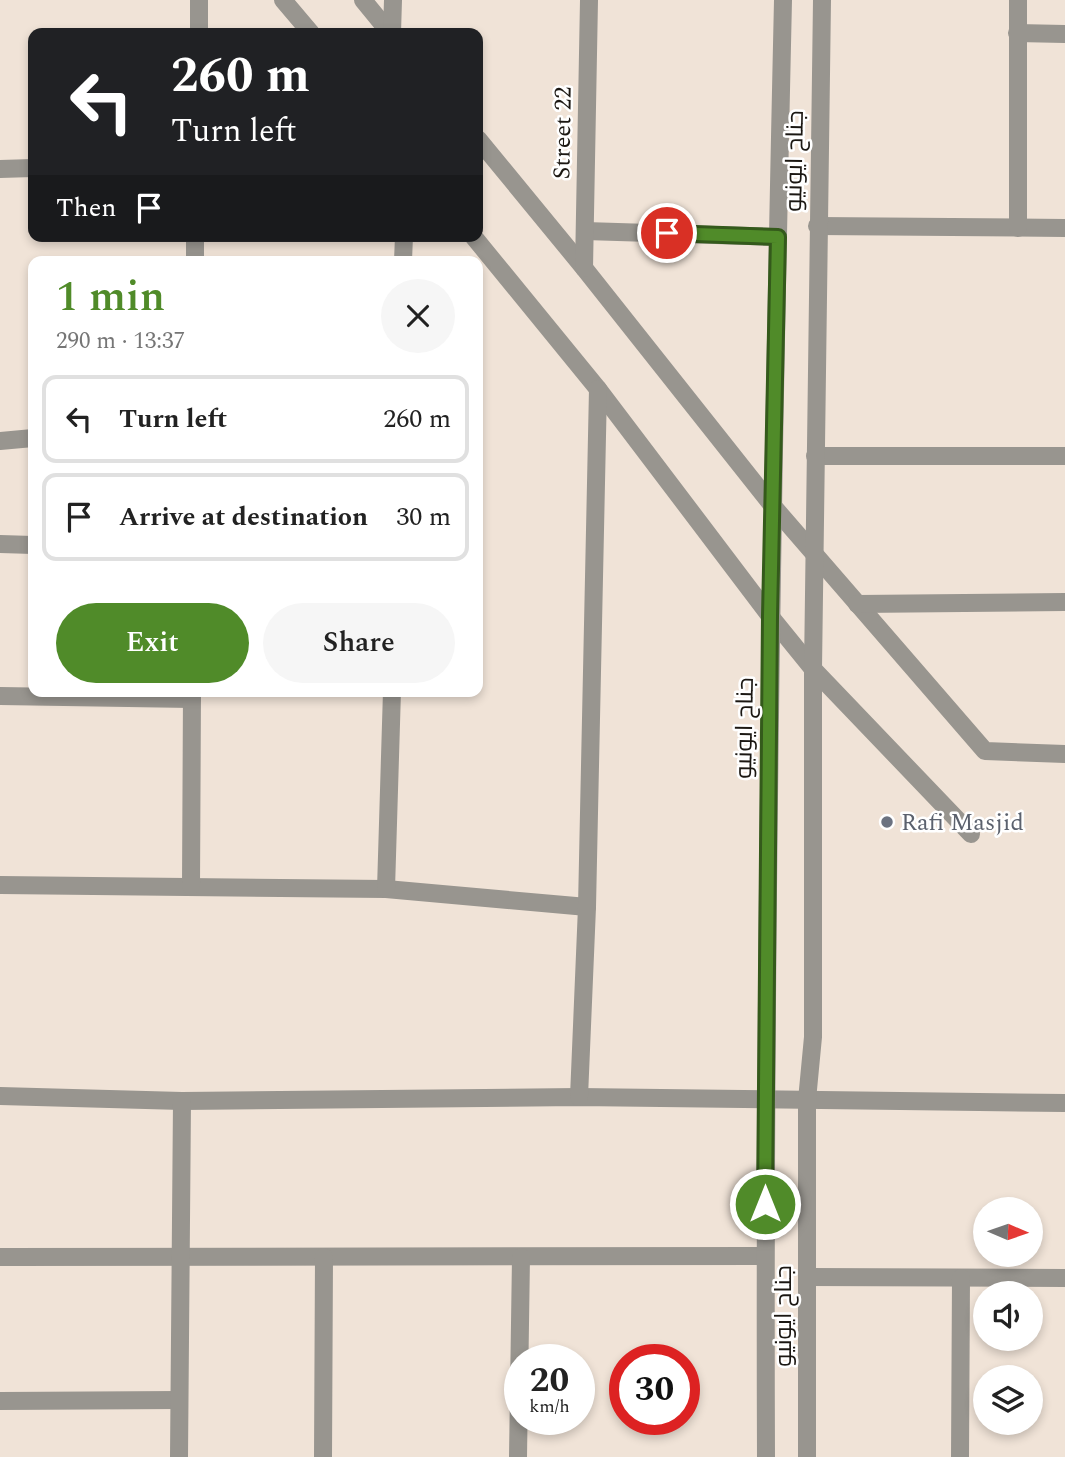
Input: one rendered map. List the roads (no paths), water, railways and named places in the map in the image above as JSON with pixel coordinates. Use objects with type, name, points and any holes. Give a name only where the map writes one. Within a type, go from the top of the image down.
[{"type":"street","points":[[199,28],[200,0]]},
{"type":"street","points":[[284,0],[306,28]]},
{"type":"street","points":[[363,0],[387,28]]},
{"type":"street","points":[[391,28],[393,0]]},
{"type":"street","name":"Street 22","points":[[584,268],[589,0]]},
{"type":"street","name":"جناح ایونیو","points":[[766,1457],[765,1099],[770,616],[783,0]]},
{"type":"street","name":"جناح ایونیو","points":[[807,1457],[807,1100],[813,1037],[813,668],[822,0]]},
{"type":"street","points":[[1018,0],[1018,228]]},
{"type":"street","points":[[1017,33],[1065,34]]},
{"type":"street","points":[[483,145],[772,505],[985,751],[1065,754]]},
{"type":"street","points":[[0,169],[28,168]]},
{"type":"street","points":[[817,226],[1065,228]]},
{"type":"street","points":[[585,230],[778,237]]},
{"type":"street","points":[[478,242],[598,389],[770,616],[813,668],[971,834]]},
{"type":"street","points":[[579,1097],[587,907],[598,389]]},
{"type":"street","points":[[0,441],[28,438]]},
{"type":"street","points":[[815,456],[1065,456]]},
{"type":"street","points":[[0,544],[28,545]]},
{"type":"street","points":[[858,604],[1065,602]]},
{"type":"street","points":[[0,696],[28,696]]},
{"type":"street","points":[[191,886],[192,697]]},
{"type":"street","points":[[386,889],[392,697]]},
{"type":"street","points":[[0,885],[386,889],[587,907]]},
{"type":"street","points":[[0,1096],[182,1101],[579,1097],[1065,1103]]},
{"type":"street","points":[[178,1457],[182,1101]]},
{"type":"street","points":[[0,1256],[765,1256]]},
{"type":"street","points":[[323,1457],[324,1257]]},
{"type":"street","points":[[518,1457],[521,1257]]},
{"type":"street","points":[[808,1277],[1065,1278]]},
{"type":"street","points":[[960,1457],[961,1278]]},
{"type":"street","points":[[0,1401],[179,1400]]},
{"type":"place","name":"Rafi Masjid","points":[[887,822]]}]
